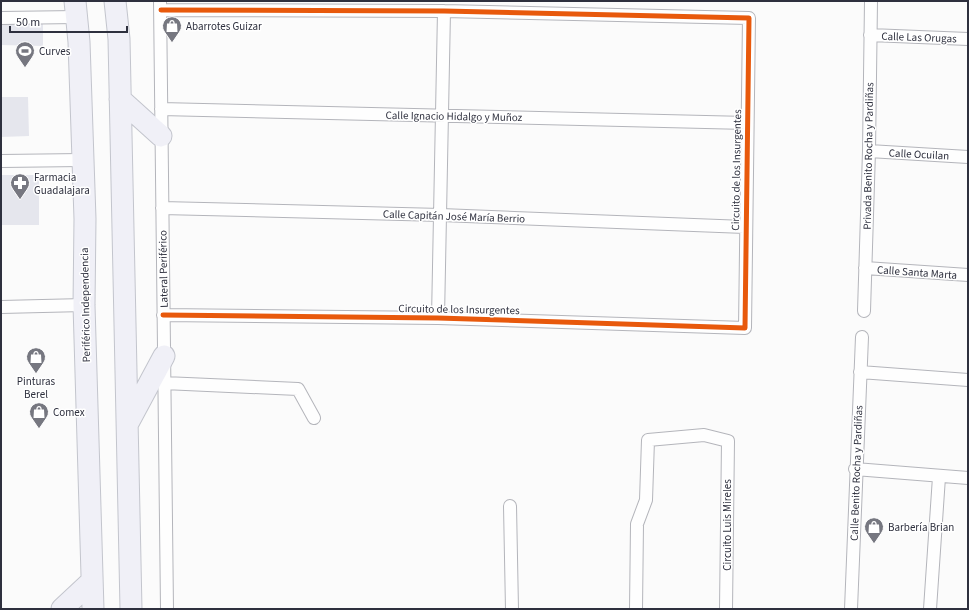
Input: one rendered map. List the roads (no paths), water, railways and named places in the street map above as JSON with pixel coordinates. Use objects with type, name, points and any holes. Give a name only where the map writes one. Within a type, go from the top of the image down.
[{"type":"highway","points":[[115,1],[119,39],[131,609]]},
{"type":"highway","name":"Periférico Independencia","points":[[76,9],[79,42],[85,219],[84,305],[93,609]]},
{"type":"highway","points":[[120,99],[161,136]]},
{"type":"highway","points":[[127,423],[164,356]]},
{"type":"highway","points":[[62,609],[92,580]]},
{"type":"street","name":"Privada Benito Rocha y Pardiñas","points":[[864,311],[872,1]]},
{"type":"street","name":"Circuito de los Insurgentes","points":[[161,6],[749,18],[745,227],[745,328],[438,318],[163,316]]},
{"type":"street","name":"Lateral Periférico","points":[[161,6],[161,136],[167,609]]},
{"type":"street","points":[[1,18],[76,9]]},
{"type":"street","points":[[438,318],[444,11]]},
{"type":"street","name":"Calle Las Orugas","points":[[870,35],[968,39]]},
{"type":"street","name":"Calle Ignacio Hidalgo y Muñoz","points":[[161,109],[747,123]]},
{"type":"street","name":"Calle Ocuilan","points":[[869,151],[968,157]]},
{"type":"street","points":[[1,161],[82,160]]},
{"type":"street","name":"Calle Capitán José María Berrio","points":[[162,208],[441,215],[745,227]]},
{"type":"street","name":"Calle Santa Marta","points":[[865,268],[968,275]]},
{"type":"street","points":[[1,307],[84,305]]},
{"type":"street","name":"Calle Benito Rocha y Pardiñas","points":[[851,609],[855,469],[862,337]]},
{"type":"street","points":[[860,372],[968,380]]},
{"type":"street","points":[[164,383],[298,389],[314,418]]},
{"type":"street","name":"Circuito Luis Mireles","points":[[636,609],[637,524],[646,500],[648,440],[704,435],[728,441],[726,609]]},
{"type":"street","points":[[855,469],[939,477],[968,478]]},
{"type":"street","points":[[930,609],[939,477]]},
{"type":"street","points":[[510,506],[512,609]]},
{"type":"place","name":"Abarrotes Guizar","points":[[172,43]]},
{"type":"place","name":"Curves","points":[[25,68]]},
{"type":"place","name":"Farmacia Guadalajara","points":[[20,200]]},
{"type":"place","name":"Pinturas Berel","points":[[36,374]]},
{"type":"place","name":"Comex","points":[[39,429]]},
{"type":"place","name":"Barbería Brian","points":[[874,544]]}]
